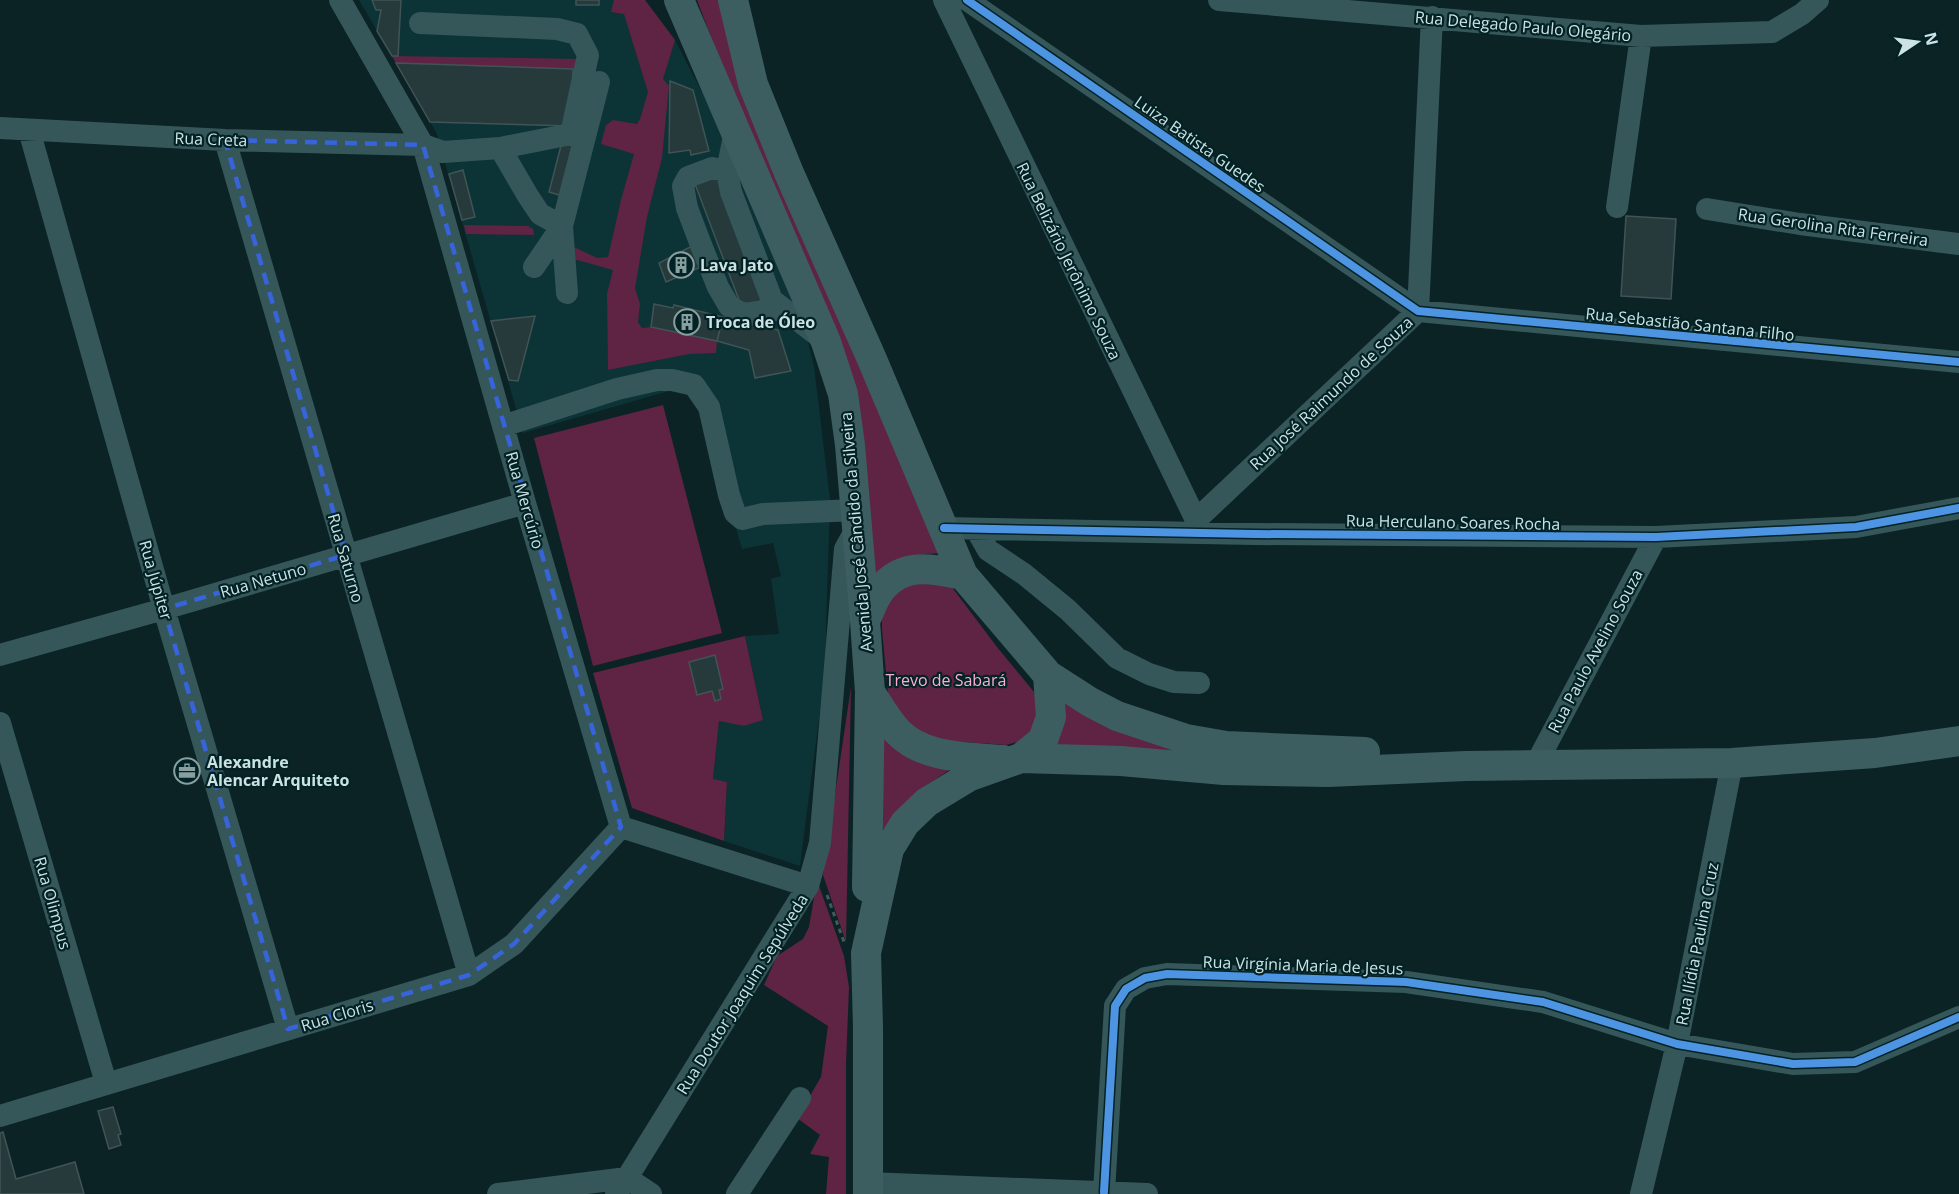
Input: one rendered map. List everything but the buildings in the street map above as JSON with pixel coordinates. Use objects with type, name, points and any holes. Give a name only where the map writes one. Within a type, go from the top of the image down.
[{"type":"main road","name":"Avenida José Cândido da Silveira","points":[[679,0],[826,342],[843,394],[850,445],[866,621],[870,692],[857,952]]},
{"type":"main road","points":[[733,0],[753,84],[789,173],[963,575],[1048,675],[1117,716],[1186,739],[1226,746],[1418,755],[1466,766]]},
{"type":"main road","points":[[866,621],[877,595],[893,577],[913,568],[935,569],[963,575]]},
{"type":"main road","points":[[868,1189],[868,1027],[857,952],[889,849],[905,823],[927,802],[970,776],[1017,759],[1043,740],[1051,717],[1048,675]]},
{"type":"main road","points":[[870,692],[897,731],[918,748],[942,754],[1017,759],[1121,761],[1224,770],[1328,771],[1466,766],[1732,763],[1875,753],[1959,741]]},
{"type":"street","name":"Rua Mercúrio","points":[[340,0],[423,145],[525,503],[621,827]]},
{"type":"street","points":[[661,0],[693,31]]},
{"type":"street","name":"Rua Belizário Jerônimo Souza","points":[[944,0],[1196,527]]},
{"type":"street","name":"Luiza Batista Guedes","points":[[967,0],[1418,311]]},
{"type":"street","name":"Rua Delegado Paulo Olegário","points":[[1219,0],[1641,36],[1772,32],[1802,14],[1818,0]]},
{"type":"street","name":"Rua José Raimundo de Souza","points":[[1196,527],[1418,311],[1432,17]]},
{"type":"street","name":"Rua Creta","points":[[0,128],[225,140],[423,145],[443,152],[500,148],[571,134],[588,55],[576,34],[557,29],[420,23]]},
{"type":"street","points":[[1617,207],[1641,36]]},
{"type":"street","points":[[567,293],[562,226],[599,82]]},
{"type":"street","name":"Rua Júpiter","points":[[28,130],[164,609],[288,1029]]},
{"type":"street","points":[[735,131],[727,171],[731,192],[772,300],[826,342]]},
{"type":"street","name":"Rua Saturno","points":[[225,140],[469,975]]},
{"type":"street","points":[[500,148],[540,214],[562,226]]},
{"type":"street","points":[[727,171],[712,168],[688,177],[683,186],[687,208],[718,287],[729,306],[743,314],[782,309]]},
{"type":"street","name":"Rua Gerolina Rita Ferreira","points":[[1707,209],[1800,224],[1959,244]]},
{"type":"street","points":[[534,267],[562,226]]},
{"type":"street","name":"Rua Sebastião Santana Filho","points":[[1418,311],[1959,362]]},
{"type":"street","points":[[503,426],[617,389],[657,380],[672,380],[694,385],[709,407],[729,495],[735,513],[742,519],[763,514],[856,520]]},
{"type":"street","name":"Rua Netuno","points":[[0,655],[525,503]]},
{"type":"street","name":"Rua Herculano Soares Rocha","points":[[944,528],[1196,527],[1656,537],[1856,526],[1959,508]]},
{"type":"street","name":"Rua Doutor Joaquim Sepúlveda","points":[[622,1186],[818,891],[844,549],[856,520]]},
{"type":"street","points":[[976,529],[988,550],[1024,573],[1068,610],[1117,658],[1149,674],[1174,682],[1198,682]]},
{"type":"street","name":"Rua Paulo Avelino Souza","points":[[1535,766],[1656,537]]},
{"type":"street","name":"Rua Olimpus","points":[[0,723],[106,1083]]},
{"type":"street","name":"Rua Ilídia Paulina Cruz","points":[[1641,1194],[1677,1044],[1732,763]]},
{"type":"street","points":[[621,827],[818,891]]},
{"type":"street","name":"Rua Cloris","points":[[0,1116],[469,975],[514,944],[621,827]]},
{"type":"street","name":"Rua Virgínia Maria de Jesus","points":[[1104,1192],[1115,1006],[1126,989],[1145,978],[1167,974],[1406,982],[1543,1002],[1677,1044],[1793,1064],[1855,1062],[1959,1017]]},
{"type":"street","points":[[737,1194],[800,1098]]},
{"type":"street","points":[[498,1194],[622,1186],[651,1194]]},
{"type":"street","points":[[868,1189],[1147,1194]]},
{"type":"path","points":[[818,891],[857,952]]},
{"type":"highlighted area","points":[[225,140],[423,145],[621,827],[514,944],[469,975],[288,1029],[164,609],[346,555]]},
{"type":"shaded area","points":[[359,0],[645,0],[675,40],[705,98],[797,297],[814,366],[830,499],[827,657],[800,866],[724,841],[727,782],[713,780],[719,720],[744,726],[763,719],[745,636],[779,634],[771,579],[781,576],[773,543],[742,549],[701,407],[695,399],[682,392],[669,391],[523,433],[436,132]]},
{"type":"green space","points":[[614,0],[645,0],[675,40],[663,79],[669,86],[662,158],[647,217],[635,288],[640,304],[638,322],[642,328],[651,327],[717,341],[716,353],[689,354],[608,370],[607,294],[613,270],[570,258],[574,247],[597,258],[608,257],[634,154],[601,144],[606,125],[613,120],[637,124],[648,92],[624,14],[611,12]]},
{"type":"green space","points":[[697,0],[722,0],[945,554],[922,554],[905,560],[871,582],[860,432]]},
{"type":"green space","points":[[392,56],[581,59],[572,90],[573,69],[396,63]]},
{"type":"green space","points":[[464,225],[528,226],[533,229],[534,235],[466,234]]},
{"type":"green space","points":[[663,405],[722,633],[593,666],[534,438]]},
{"type":"green space","name":"Trevo de Sabará","points":[[948,582],[1034,692],[1042,718],[1024,740],[1006,745],[935,740],[905,725],[888,694],[882,615],[897,583]]},
{"type":"green space","points":[[745,636],[763,720],[744,726],[719,721],[713,779],[727,782],[724,841],[632,808],[593,673]]},
{"type":"green space","points":[[851,687],[846,942],[823,875]]},
{"type":"green space","points":[[1061,699],[1231,753],[1047,749]]},
{"type":"green space","points":[[880,728],[957,765],[919,790],[883,832]]},
{"type":"green space","points":[[817,880],[844,956],[849,987],[846,1064],[846,1194],[826,1194],[829,1157],[810,1154],[820,1135],[797,1118],[821,1077],[828,1026],[764,985],[777,956],[803,939],[809,927]]},
{"type":"cycle path","points":[[967,0],[1418,311],[1959,362]]},
{"type":"cycle path","points":[[944,528],[1254,534],[1656,537],[1856,527],[1959,508]]},
{"type":"cycle path","points":[[1104,1192],[1115,1006],[1126,989],[1145,978],[1167,974],[1406,982],[1543,1002],[1677,1044],[1793,1064],[1855,1062],[1959,1017]]},
{"type":"place","name":"Lava Jato","points":[[681,265]]},
{"type":"place","name":"Troca de Óleo","points":[[687,322]]},
{"type":"place","name":"Alexandre Alencar Arquiteto","points":[[187,771]]}]
